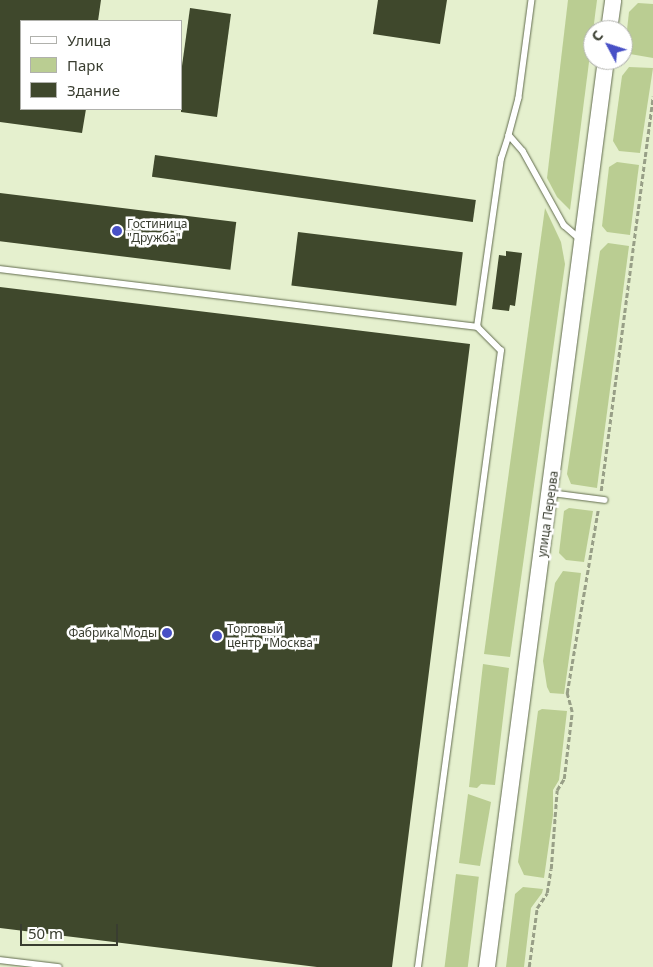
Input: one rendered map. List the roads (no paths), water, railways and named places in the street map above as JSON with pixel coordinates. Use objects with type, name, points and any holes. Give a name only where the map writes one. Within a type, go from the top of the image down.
[{"type":"street","points":[[611,20],[613,0]]},
{"type":"street","name":"улица Перерва","points":[[488,967],[605,70]]},
{"type":"lane","points":[[477,327],[501,159],[519,98],[532,0]]},
{"type":"lane","points":[[509,135],[523,150],[564,225],[583,241]]},
{"type":"lane","points":[[0,269],[477,327],[501,351],[418,967]]},
{"type":"lane","points":[[551,494],[602,500]]},
{"type":"lane","points":[[0,960],[59,967]]},
{"type":"place","name":"Гостиница \"Дружба\"","points":[[117,231]]},
{"type":"place","name":"Фабрика Моды","points":[[167,633]]},
{"type":"place","name":"Торговый центр \"Москва\"","points":[[217,636]]}]
